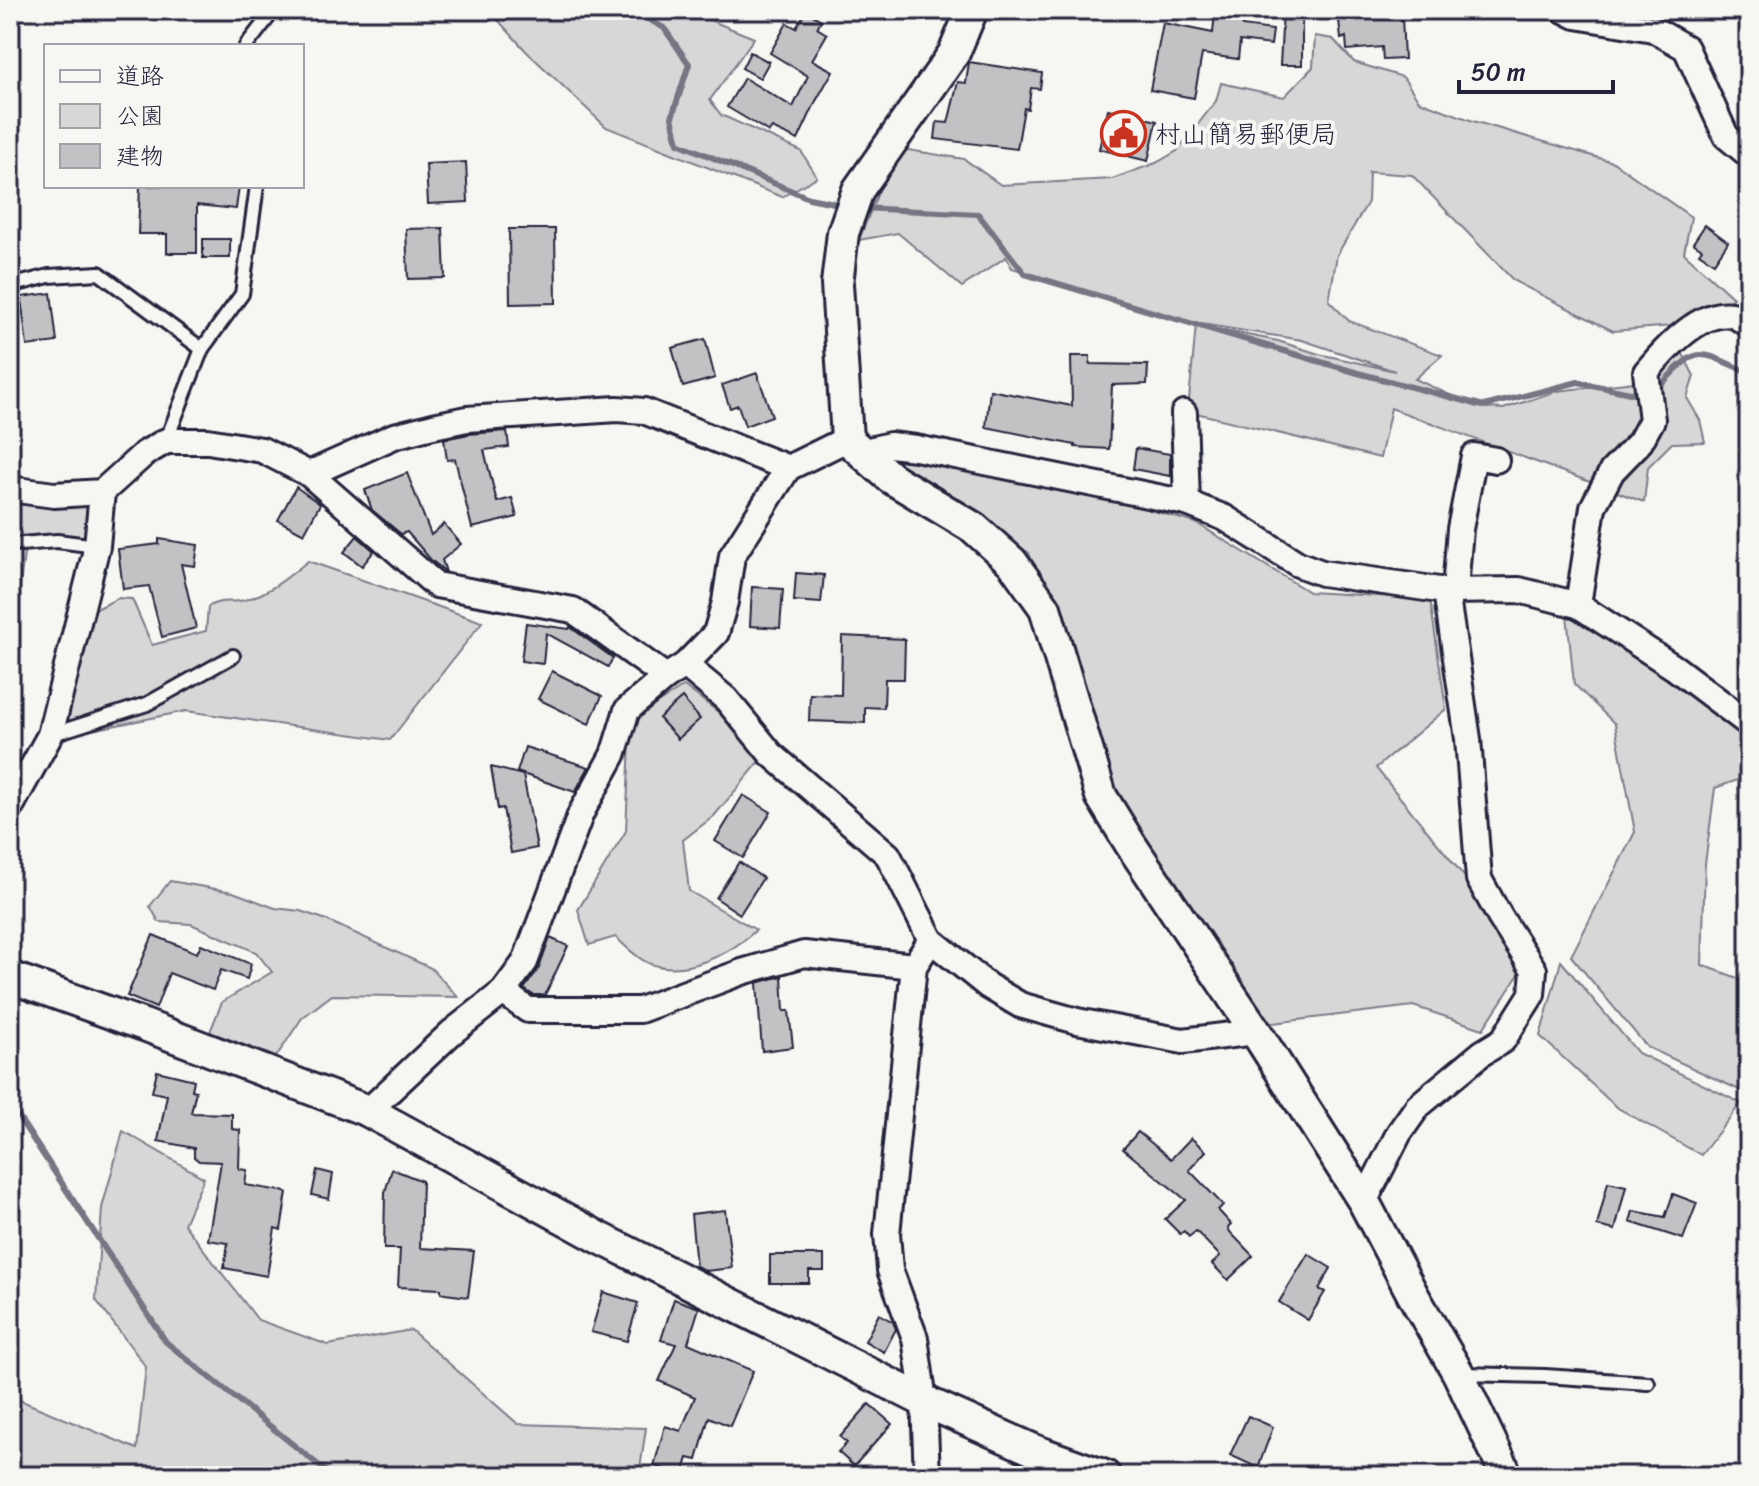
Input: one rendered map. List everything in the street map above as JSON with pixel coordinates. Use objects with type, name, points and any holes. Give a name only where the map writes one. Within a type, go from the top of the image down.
[{"type":"street","points":[[972,10],[954,53],[858,190],[843,233],[837,284],[854,446],[891,478],[974,528],[1012,562],[1045,608],[1101,796],[1364,1202],[1458,1373],[1507,1476]]},
{"type":"street","points":[[1564,10],[1576,16],[1653,29],[1686,48],[1726,136],[1749,155]]},
{"type":"street","points":[[1578,605],[1593,507],[1612,471],[1640,442],[1652,420],[1646,372],[1664,350],[1701,320],[1732,315],[1749,324]]},
{"type":"street","points":[[309,474],[394,436],[455,421],[617,409],[644,411],[788,468]]},
{"type":"street","points":[[1184,413],[1187,503]]},
{"type":"street","points":[[10,489],[54,495],[102,492],[144,454],[166,441],[208,441],[262,450],[309,474],[436,585],[573,610],[726,699],[771,754],[888,855],[931,940],[988,986],[1020,1005],[1077,1021],[1183,1041],[1256,1032]]},
{"type":"street","points":[[368,1111],[451,1033],[503,992],[525,962],[581,813],[613,755],[627,710],[716,633],[725,602],[732,556],[788,468],[854,446],[916,448],[1187,503],[1225,518],[1298,564],[1322,573],[1451,590],[1519,590],[1578,605],[1675,668],[1749,724]]},
{"type":"street","points":[[1364,1202],[1399,1133],[1418,1106],[1482,1053],[1503,1040],[1532,994],[1534,970],[1479,879],[1468,739],[1451,590],[1474,456],[1496,460]]},
{"type":"street","points":[[10,808],[50,735],[97,546],[102,492]]},
{"type":"street","points":[[927,1476],[924,1401],[915,1338],[890,1270],[887,1234],[914,966],[931,940]]},
{"type":"street","points":[[503,992],[528,1010],[640,1010],[742,972],[804,954],[914,966]]},
{"type":"street","points":[[10,977],[368,1111],[600,1238],[924,1401],[1036,1451],[1105,1476]]},
{"type":"lane","points":[[248,44],[274,10]]},
{"type":"lane","points":[[166,441],[202,349],[242,294],[257,188]]},
{"type":"lane","points":[[10,286],[49,276],[99,273],[202,349]]},
{"type":"lane","points":[[21,544],[57,541],[97,546]]},
{"type":"lane","points":[[50,735],[147,704],[233,656]]},
{"type":"lane","points":[[1458,1373],[1648,1383]]},
{"type":"green space","points":[[489,10],[685,10],[754,38],[710,100],[721,115],[801,151],[817,177],[782,197],[606,127],[526,51]]},
{"type":"green space","points":[[1315,36],[1333,39],[1354,62],[1403,77],[1419,101],[1473,121],[1613,162],[1691,217],[1684,253],[1733,298],[1696,324],[1613,331],[1514,281],[1412,175],[1369,172],[1368,202],[1337,255],[1329,301],[1349,321],[1442,355],[1415,379],[1476,407],[1503,409],[1557,391],[1643,381],[1662,353],[1683,354],[1694,376],[1687,398],[1700,420],[1705,442],[1672,443],[1648,467],[1644,502],[1391,408],[1380,458],[1188,411],[1196,325],[1278,341],[1319,354],[1395,371],[1302,340],[1189,322],[1012,268],[1006,257],[962,287],[898,233],[859,240],[896,148],[964,159],[1001,185],[1112,179],[1156,163],[1177,151],[1216,101],[1221,83],[1284,97],[1313,67]]},
{"type":"green space","points":[[899,458],[941,463],[1017,483],[1094,494],[1196,523],[1309,592],[1430,599],[1446,709],[1376,768],[1468,881],[1519,974],[1483,1029],[1413,1006],[1265,1024],[1108,786],[1065,647],[1029,553],[892,463]]},
{"type":"green space","points":[[10,486],[99,494],[97,542],[25,547],[19,591],[10,591]]},
{"type":"green space","points":[[308,561],[482,622],[390,740],[186,711],[58,737],[81,617],[118,598],[132,599],[152,645],[206,631],[208,607],[262,593]]},
{"type":"green space","points":[[1567,615],[1630,646],[1749,734],[1749,776],[1715,788],[1705,864],[1702,965],[1749,982],[1749,1148],[1748,1094],[1647,1047],[1571,956],[1635,832],[1615,724],[1574,684]]},
{"type":"green space","points":[[684,686],[747,734],[762,759],[714,816],[683,840],[689,891],[756,930],[734,947],[707,960],[693,965],[665,967],[641,959],[615,937],[589,945],[578,910],[626,831],[631,720]]},
{"type":"green space","points":[[170,881],[233,892],[275,908],[300,911],[324,919],[431,968],[458,997],[332,995],[302,1018],[276,1057],[210,1032],[222,1002],[272,972],[256,952],[191,924],[159,922],[150,906]]},
{"type":"green space","points":[[1561,961],[1638,1053],[1741,1103],[1701,1155],[1616,1107],[1540,1036]]},
{"type":"green space","points":[[123,1131],[204,1178],[184,1224],[258,1320],[328,1345],[411,1330],[518,1424],[646,1428],[639,1476],[10,1476],[10,1396],[137,1449],[146,1367],[96,1300],[102,1208]]},
{"type":"building","points":[[806,11],[821,20],[817,28],[827,34],[812,60],[833,71],[798,140],[772,128],[769,132],[727,107],[744,78],[793,107],[808,76],[770,53],[787,23],[796,28]]},
{"type":"building","points":[[1283,11],[1302,11],[1302,65],[1280,65]]},
{"type":"building","points":[[1215,12],[1243,16],[1242,26],[1273,30],[1271,45],[1240,41],[1238,59],[1202,54],[1194,98],[1150,90],[1163,23],[1213,33]]},
{"type":"building","points":[[1402,16],[1404,59],[1383,60],[1382,47],[1347,50],[1346,37],[1341,39],[1339,20]]},
{"type":"building","points":[[750,52],[769,62],[760,78],[742,68]]},
{"type":"building","points":[[969,62],[1042,73],[1040,89],[1031,88],[1028,109],[1024,108],[1017,149],[935,139],[937,122],[948,123],[958,82],[966,83]]},
{"type":"building","points":[[1108,109],[1157,121],[1148,161],[1099,149]]},
{"type":"building","points":[[466,162],[468,202],[428,204],[426,164]]},
{"type":"building","points":[[140,188],[239,188],[236,209],[197,205],[197,253],[167,253],[167,234],[138,234]]},
{"type":"building","points":[[1705,225],[1728,242],[1714,263],[1699,253],[1702,249],[1693,243]]},
{"type":"building","points":[[443,228],[445,278],[408,279],[406,229]]},
{"type":"building","points":[[509,229],[555,229],[556,303],[510,304]]},
{"type":"building","points":[[203,239],[230,239],[230,258],[203,258]]},
{"type":"building","points":[[51,293],[57,342],[27,346],[21,297]]},
{"type":"building","points":[[705,339],[715,378],[683,387],[672,348]]},
{"type":"building","points":[[1071,356],[1090,356],[1090,364],[1148,365],[1147,384],[1112,385],[1109,449],[1075,447],[986,427],[990,390],[1072,406]]},
{"type":"building","points":[[757,373],[772,416],[745,426],[738,405],[730,408],[722,385]]},
{"type":"building","points":[[507,431],[509,447],[484,450],[497,502],[512,498],[517,517],[472,528],[455,459],[447,460],[444,439]]},
{"type":"building","points":[[1136,448],[1170,454],[1170,476],[1133,469]]},
{"type":"building","points":[[407,473],[431,535],[444,524],[461,544],[442,560],[446,572],[407,532],[401,534],[372,510],[365,490]]},
{"type":"building","points":[[296,487],[320,504],[304,534],[278,520]]},
{"type":"building","points":[[357,536],[374,551],[362,566],[344,552]]},
{"type":"building","points":[[159,539],[198,545],[195,566],[181,564],[196,628],[162,637],[149,586],[123,589],[118,549],[159,544]]},
{"type":"building","points":[[796,573],[824,575],[821,603],[794,601]]},
{"type":"building","points":[[752,587],[783,589],[780,628],[750,626]]},
{"type":"building","points":[[526,623],[570,627],[613,658],[608,667],[546,633],[543,664],[521,661]]},
{"type":"building","points":[[842,636],[905,639],[904,679],[885,679],[884,708],[865,707],[865,723],[809,721],[810,694],[841,695]]},
{"type":"building","points":[[552,671],[602,696],[589,724],[538,699]]},
{"type":"building","points":[[682,698],[700,719],[678,739],[659,718]]},
{"type":"building","points":[[525,747],[589,767],[575,792],[517,772]]},
{"type":"building","points":[[491,767],[523,775],[537,848],[511,853],[503,808],[498,809]]},
{"type":"building","points":[[743,795],[771,812],[743,858],[715,841]]},
{"type":"building","points":[[739,862],[763,878],[740,914],[716,898]]},
{"type":"building","points":[[153,935],[197,953],[201,944],[251,964],[247,979],[221,970],[213,990],[169,973],[156,1008],[127,996]]},
{"type":"building","points":[[550,938],[568,946],[545,995],[533,995],[524,989],[539,968]]},
{"type":"building","points":[[782,976],[784,1011],[789,1011],[793,1047],[762,1051],[757,983]]},
{"type":"building","points":[[157,1071],[194,1080],[192,1090],[196,1091],[191,1113],[232,1114],[232,1129],[240,1130],[239,1169],[247,1170],[245,1185],[287,1192],[281,1230],[275,1228],[267,1276],[224,1268],[228,1243],[208,1240],[221,1162],[199,1161],[194,1157],[194,1148],[158,1141],[167,1095],[152,1092]]},
{"type":"building","points":[[1138,1132],[1171,1159],[1191,1138],[1206,1151],[1189,1170],[1223,1205],[1218,1210],[1231,1224],[1228,1227],[1230,1232],[1253,1256],[1228,1280],[1212,1264],[1220,1256],[1196,1231],[1189,1237],[1184,1231],[1180,1234],[1165,1219],[1186,1200],[1123,1149]]},
{"type":"building","points":[[392,1169],[422,1181],[420,1248],[474,1251],[468,1297],[441,1293],[441,1289],[398,1287],[400,1249],[384,1249],[385,1192]]},
{"type":"building","points":[[317,1170],[333,1174],[329,1199],[312,1195]]},
{"type":"building","points":[[1608,1182],[1626,1186],[1615,1230],[1597,1226]]},
{"type":"building","points":[[1673,1194],[1697,1203],[1683,1239],[1630,1222],[1633,1211],[1665,1217]]},
{"type":"building","points":[[725,1210],[732,1268],[706,1271],[696,1266],[691,1214]]},
{"type":"building","points":[[1308,1254],[1331,1268],[1319,1289],[1325,1292],[1308,1320],[1279,1302]]},
{"type":"building","points":[[770,1255],[824,1255],[824,1271],[809,1271],[809,1283],[770,1283]]},
{"type":"building","points":[[603,1292],[638,1303],[627,1341],[591,1332]]},
{"type":"building","points":[[674,1299],[699,1308],[688,1343],[753,1371],[730,1426],[709,1417],[697,1460],[688,1458],[683,1474],[654,1466],[665,1426],[681,1431],[695,1397],[659,1381],[676,1344],[661,1340]]},
{"type":"building","points":[[879,1314],[893,1322],[896,1329],[884,1352],[865,1341]]},
{"type":"building","points":[[869,1404],[892,1424],[854,1466],[838,1452],[847,1443],[840,1437]]},
{"type":"building","points":[[1248,1416],[1273,1427],[1258,1468],[1230,1455]]},
{"type":"waterway","points":[[632,10],[664,28],[689,64],[672,117],[678,143],[809,198],[844,205]]},
{"type":"waterway","points":[[862,208],[978,214],[1025,274],[1358,373],[1484,406],[1578,382],[1630,393],[1643,391]]},
{"type":"waterway","points":[[1654,389],[1682,364],[1699,355],[1718,359],[1749,373]]},
{"type":"waterway","points":[[10,1104],[166,1342],[332,1476]]},
{"type":"place","name":"村山簡易郵便局","points":[[1124,134]]}]
